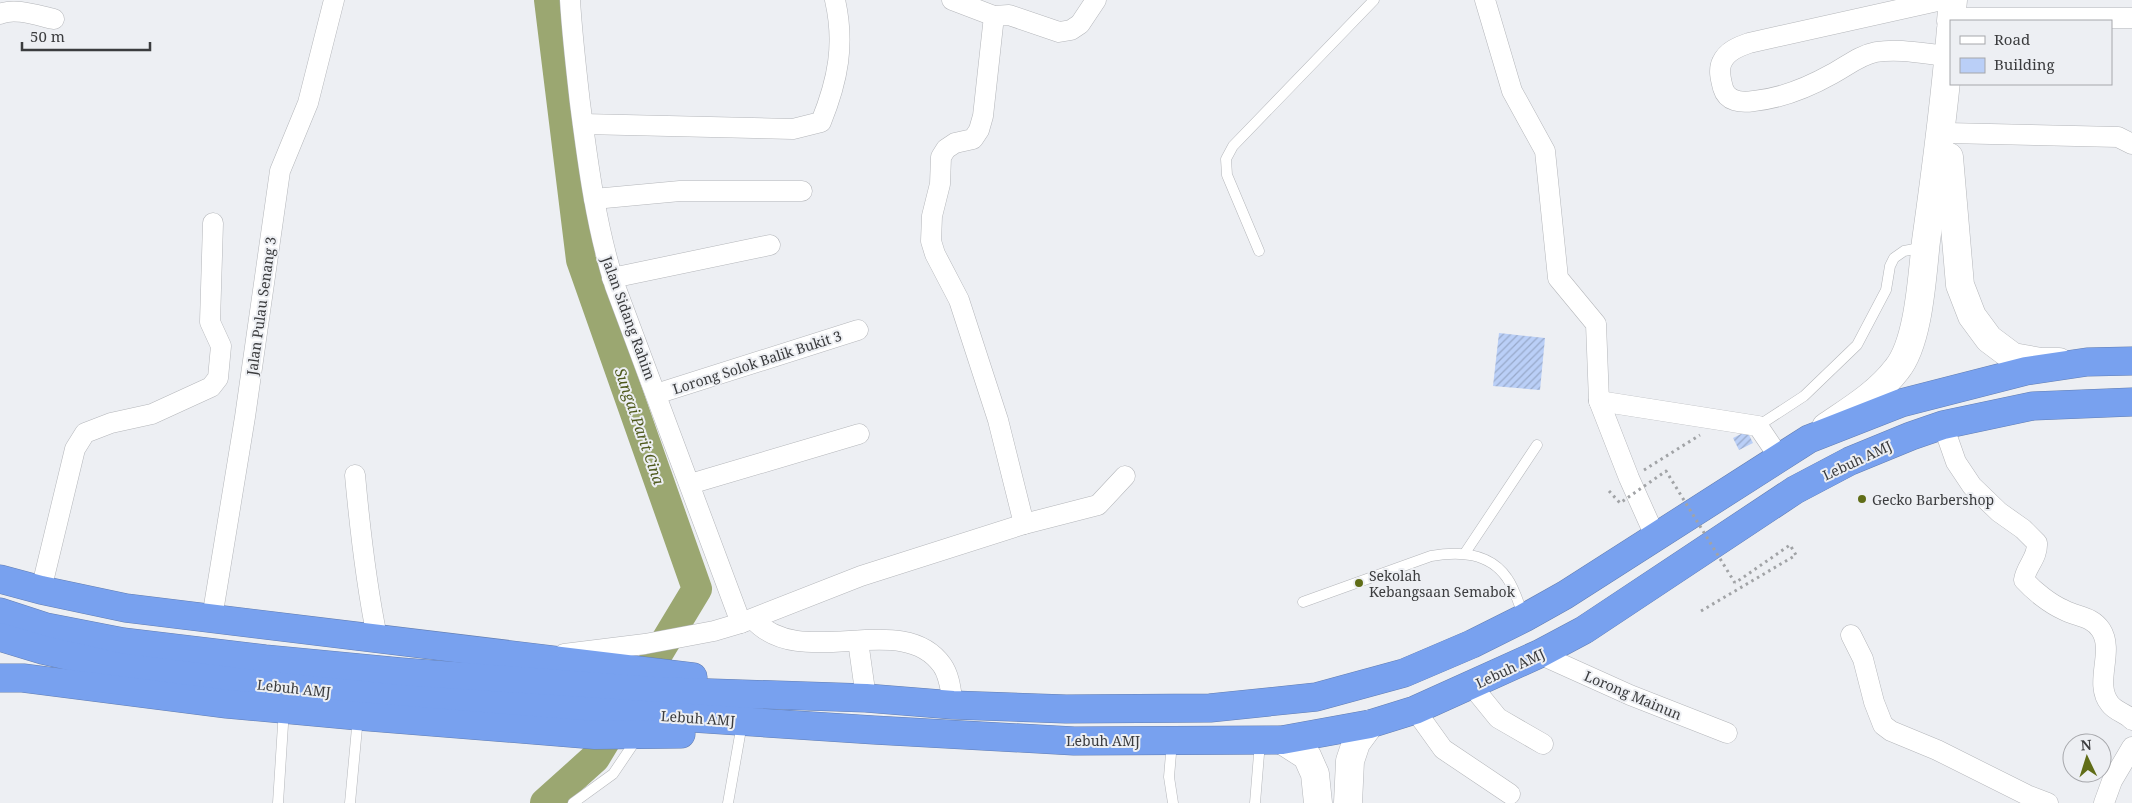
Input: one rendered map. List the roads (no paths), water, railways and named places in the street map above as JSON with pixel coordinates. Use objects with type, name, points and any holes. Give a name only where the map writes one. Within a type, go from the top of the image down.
[{"type":"highway","points":[[0,579],[41,590],[126,608],[540,657],[627,678],[659,682],[953,705],[1066,709],[1210,708],[1316,697],[1404,673],[1472,644],[1565,595],[1809,439],[1901,403],[2026,371],[2087,362],[2132,361]]},
{"type":"highway","name":"Lebuh AMJ","points":[[0,637],[43,650],[118,667],[633,728],[874,730],[1074,741],[1271,740],[1370,724],[1415,710],[1472,686],[1539,654],[1584,630],[1795,490],[1850,461],[1943,425],[2033,406],[2132,402]]},
{"type":"highway","name":"Lebuh AMJ","points":[[0,612],[46,627],[122,642],[265,659],[402,672],[627,678]]},
{"type":"highway","points":[[0,661],[114,688]]},
{"type":"highway","points":[[0,678],[23,678],[114,688],[227,704],[358,716],[599,723]]},
{"type":"highway","points":[[633,728],[740,735],[874,730]]},
{"type":"street","name":"Jalan Pulau Senang 3","points":[[212,618],[245,417],[280,171],[308,103],[334,0]]},
{"type":"street","name":"Jalan Sidang Rahim","points":[[570,0],[571,27],[594,199],[612,278],[690,484],[747,621]]},
{"type":"street","points":[[583,124],[793,129],[821,122],[832,91],[840,53],[839,20],[834,0]]},
{"type":"street","points":[[952,0],[994,16],[1009,14],[1059,32],[1071,30],[1080,24],[1096,0]]},
{"type":"street","points":[[1485,0],[1512,91],[1545,151],[1558,278],[1596,324],[1599,401],[1655,536]]},
{"type":"street","points":[[0,14],[6,12],[21,13],[54,19]]},
{"type":"street","points":[[1809,439],[1874,393],[1898,369],[1911,342],[1926,246],[1944,103],[1950,14]]},
{"type":"street","points":[[1948,56],[1894,50],[1875,52],[1859,58],[1798,91],[1780,98],[1742,103],[1730,99],[1724,93],[1720,78],[1720,66],[1724,56],[1736,48],[1749,43],[1950,14],[2132,18]]},
{"type":"street","points":[[994,16],[979,130],[973,139],[956,143],[946,149],[941,157],[940,184],[930,229],[935,254],[959,300],[998,420],[1024,524]]},
{"type":"street","points":[[1944,103],[1960,285],[1972,316],[1989,339],[2013,357],[2041,362],[2087,362]]},
{"type":"street","points":[[1947,133],[2118,137],[2132,144]]},
{"type":"street","points":[[594,199],[699,190],[802,191]]},
{"type":"street","points":[[41,590],[75,449],[85,433],[111,423],[152,414],[211,387],[218,378],[222,346],[210,322],[214,223]]},
{"type":"street","points":[[612,278],[770,245]]},
{"type":"street","name":"Lorong Solok Balik Bukit 3","points":[[656,394],[858,330]]},
{"type":"street","points":[[1599,401],[1758,426],[1779,457]]},
{"type":"street","points":[[1943,425],[1956,462],[1972,486],[1999,512],[2024,529],[2037,543],[2037,552],[2025,571],[2024,580],[2030,587],[2063,610],[2095,622],[2101,630],[2105,639],[2106,651],[2104,692],[2109,704],[2132,720]]},
{"type":"street","points":[[690,484],[859,434]]},
{"type":"street","points":[[355,475],[360,539],[377,637]]},
{"type":"street","points":[[540,657],[645,644],[714,631],[747,621],[861,576],[1024,524],[1098,506],[1125,476]]},
{"type":"street","points":[[747,621],[759,626],[772,635],[790,640],[828,642],[876,640],[913,644],[931,652],[943,666],[950,684],[953,705]]},
{"type":"street","points":[[1851,635],[1863,659],[1874,702],[1883,725],[1891,731],[1937,750],[2027,795],[2048,803]]},
{"type":"street","points":[[858,641],[866,698]]},
{"type":"street","name":"Lorong Mainun","points":[[1539,654],[1630,695],[1727,733]]},
{"type":"street","points":[[1472,686],[1498,718],[1543,744]]},
{"type":"street","points":[[1415,710],[1443,749],[1510,794]]},
{"type":"street","points":[[1348,803],[1350,761],[1356,743],[1370,724]]},
{"type":"street","points":[[1271,740],[1307,756],[1315,774],[1318,803]]},
{"type":"street","points":[[2104,803],[2112,781],[2132,747]]},
{"type":"lane","points":[[1260,250],[1227,176],[1226,159],[1233,146],[1374,0]]},
{"type":"lane","points":[[1758,426],[1804,396],[1857,345],[1886,290],[1890,266],[1894,258],[1904,250],[1926,246]]},
{"type":"lane","points":[[1465,553],[1537,445]]},
{"type":"lane","points":[[1302,602],[1431,556],[1450,552],[1465,553],[1483,558],[1498,566],[1508,580],[1524,618]]},
{"type":"lane","points":[[278,803],[284,709]]},
{"type":"lane","points":[[350,803],[358,716]]},
{"type":"lane","points":[[573,803],[613,774],[633,728]]},
{"type":"lane","points":[[728,803],[740,735]]},
{"type":"lane","points":[[1255,803],[1271,740]]},
{"type":"lane","points":[[1172,741],[1169,777],[1173,803]]},
{"type":"waterway","name":"Sungai Parit Cina","points":[[545,803],[595,758],[697,589],[581,260],[549,0]]},
{"type":"place","name":"Gecko Barbershop","points":[[1862,499]]},
{"type":"place","name":"Sekolah Kebangsaan Semabok","points":[[1359,583]]}]
